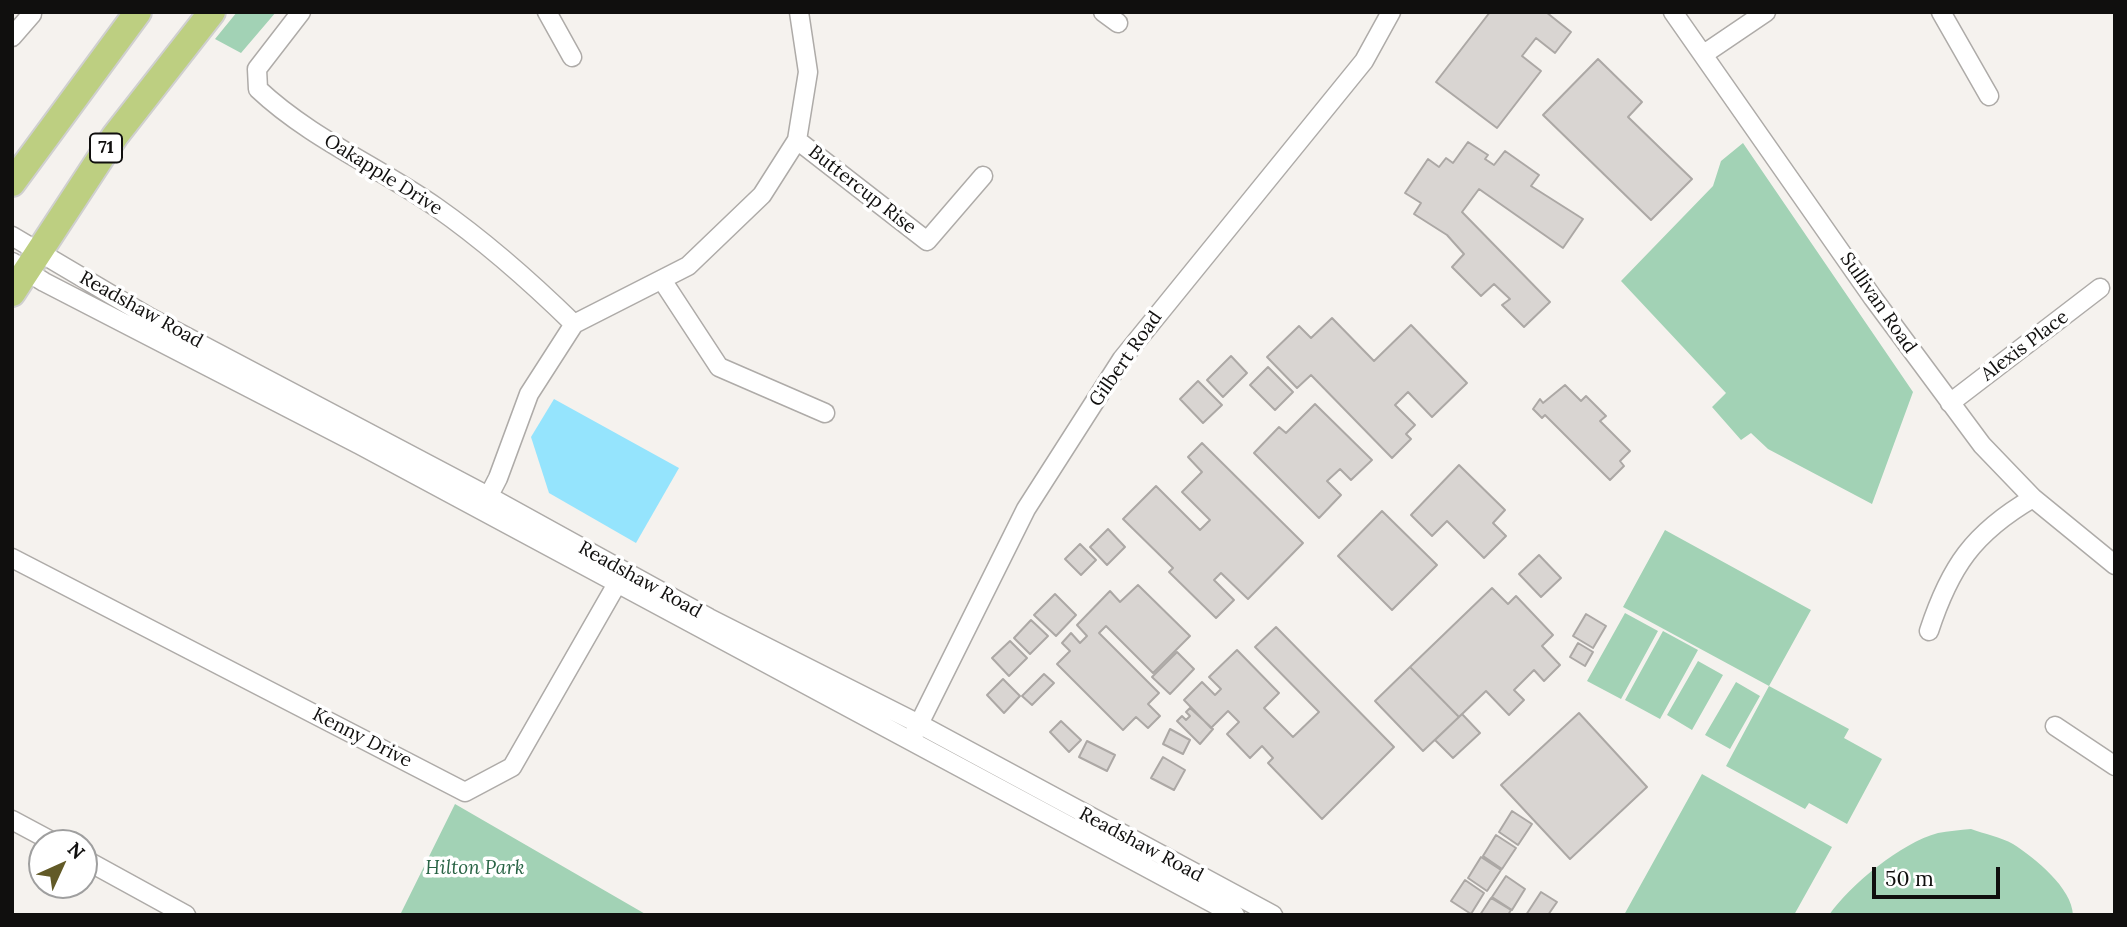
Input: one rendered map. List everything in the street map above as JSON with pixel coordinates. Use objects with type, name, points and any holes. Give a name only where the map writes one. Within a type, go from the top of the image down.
[{"type":"highway","points":[[12,183],[138,12]]},
{"type":"highway","name":"71","points":[[22,269],[115,136],[212,12]]},
{"type":"street","name":"Oakapple Drive","points":[[301,12],[257,69],[258,89],[282,112],[435,206],[518,269],[574,324]]},
{"type":"street","points":[[547,12],[572,57]]},
{"type":"street","points":[[1103,12],[1118,23]]},
{"type":"street","name":"Gilbert Road","points":[[915,732],[1026,509],[1122,359],[1364,61],[1391,12]]},
{"type":"street","name":"Sullivan Road","points":[[1672,12],[1982,445],[2032,498],[2115,565]]},
{"type":"street","points":[[1704,54],[1766,12]]},
{"type":"street","points":[[1941,12],[1989,96]]},
{"type":"street","points":[[485,503],[529,394],[574,324],[688,266],[762,195],[797,139],[808,72],[803,13]]},
{"type":"street","points":[[12,37],[32,14]]},
{"type":"street","name":"Buttercup Rise","points":[[797,139],[927,241],[982,176]]},
{"type":"street","name":"Readshaw Road","points":[[12,236],[22,269],[149,317],[620,578],[1273,915]]},
{"type":"street","points":[[662,280],[719,367],[825,413]]},
{"type":"street","name":"Alexis Place","points":[[1950,403],[2100,289]]},
{"type":"street","points":[[1929,631],[1942,591],[1959,559],[2013,509],[2032,498]]},
{"type":"street","name":"Kenny Drive","points":[[12,558],[465,792],[512,767],[620,578]]},
{"type":"street","points":[[2054,726],[2115,766]]},
{"type":"street","name":"Readshaw Road","points":[[915,732],[1235,915]]},
{"type":"street","points":[[12,820],[29,829]]},
{"type":"street","points":[[98,867],[186,915]]},
{"type":"green space","points":[[237,12],[276,12],[241,53],[215,39]]},
{"type":"green space","points":[[1743,143],[1913,392],[1872,504],[1768,449],[1751,433],[1741,440],[1712,407],[1726,393],[1621,281],[1713,186],[1721,161]]},
{"type":"green space","points":[[1665,530],[1811,610],[1769,686],[1623,607]]},
{"type":"green space","points":[[1625,613],[1658,631],[1621,699],[1587,681]]},
{"type":"green space","points":[[1663,631],[1698,650],[1660,719],[1625,700]]},
{"type":"green space","points":[[1698,661],[1723,675],[1692,730],[1667,715]]},
{"type":"green space","points":[[1736,682],[1760,696],[1730,749],[1705,735]]},
{"type":"green space","points":[[1769,686],[1849,729],[1844,738],[1882,759],[1847,824],[1809,803],[1805,809],[1726,766]]},
{"type":"green space","points":[[1702,774],[1832,847],[1794,915],[1624,915]]},
{"type":"green space","name":"Hilton Park","points":[[455,804],[647,915],[400,915]]},
{"type":"green space","points":[[1971,829],[2008,842],[2041,865],[2066,894],[2073,915],[1829,915],[1863,878],[1893,855],[1938,833]]},
{"type":"water","points":[[554,399],[679,468],[636,543],[549,493],[531,437]]},
{"type":"building","points":[[1490,12],[1546,12],[1571,32],[1555,53],[1536,38],[1522,56],[1541,71],[1497,128],[1436,82]]},
{"type":"building","points":[[1598,59],[1642,102],[1628,117],[1692,179],[1651,220],[1543,115]]},
{"type":"building","points":[[1468,142],[1488,155],[1485,159],[1494,165],[1505,151],[1539,175],[1531,186],[1583,219],[1563,248],[1479,189],[1462,212],[1550,302],[1524,327],[1502,305],[1510,299],[1494,284],[1481,296],[1452,267],[1464,254],[1447,235],[1414,214],[1421,203],[1405,193],[1428,159],[1439,167],[1446,158],[1453,163]]},
{"type":"building","points":[[1332,318],[1374,361],[1411,325],[1467,383],[1432,417],[1408,392],[1395,405],[1415,425],[1406,434],[1411,439],[1392,458],[1311,375],[1297,388],[1267,357],[1299,326],[1311,338]]},
{"type":"building","points":[[1231,356],[1247,373],[1223,397],[1207,380]]},
{"type":"building","points":[[1268,367],[1293,392],[1275,410],[1250,385]]},
{"type":"building","points":[[1198,381],[1222,405],[1203,423],[1180,399]]},
{"type":"building","points":[[1565,385],[1581,401],[1586,396],[1606,416],[1600,421],[1630,451],[1620,461],[1624,466],[1610,480],[1545,415],[1542,418],[1533,409],[1540,399],[1543,403]]},
{"type":"building","points":[[1315,404],[1372,460],[1351,480],[1340,469],[1327,481],[1341,495],[1319,518],[1254,453],[1279,427],[1286,433]]},
{"type":"building","points":[[1202,443],[1303,543],[1248,599],[1221,573],[1214,580],[1234,600],[1216,618],[1169,572],[1173,568],[1123,519],[1156,486],[1200,530],[1210,520],[1182,492],[1202,472],[1188,457]]},
{"type":"building","points":[[1459,465],[1505,510],[1493,523],[1506,536],[1484,558],[1447,521],[1432,536],[1411,515]]},
{"type":"building","points":[[1382,511],[1437,565],[1392,610],[1338,556]]},
{"type":"building","points":[[1108,529],[1125,547],[1107,565],[1090,547]]},
{"type":"building","points":[[1080,544],[1096,560],[1081,575],[1065,559]]},
{"type":"building","points":[[1539,555],[1561,578],[1541,597],[1519,574]]},
{"type":"building","points":[[1138,585],[1190,636],[1153,673],[1106,626],[1099,633],[1159,693],[1148,704],[1160,716],[1148,728],[1136,717],[1123,730],[1057,664],[1070,651],[1062,643],[1071,633],[1080,643],[1087,636],[1077,625],[1110,591],[1120,602]]},
{"type":"building","points":[[1492,588],[1508,604],[1516,596],[1553,635],[1542,646],[1560,665],[1544,681],[1534,670],[1514,690],[1524,700],[1509,715],[1486,691],[1459,717],[1410,667]]},
{"type":"building","points":[[1055,594],[1076,615],[1056,636],[1034,615]]},
{"type":"building","points":[[1586,614],[1606,626],[1593,648],[1573,636]]},
{"type":"building","points":[[1031,620],[1048,636],[1030,654],[1014,638]]},
{"type":"building","points":[[1276,627],[1394,747],[1322,819],[1268,763],[1273,758],[1262,746],[1250,758],[1227,734],[1239,722],[1228,711],[1211,728],[1184,700],[1202,682],[1215,695],[1221,689],[1209,677],[1237,650],[1279,693],[1264,708],[1293,737],[1319,712],[1255,647]]},
{"type":"building","points":[[1010,641],[1027,658],[1009,676],[992,658]]},
{"type":"building","points":[[1578,643],[1593,652],[1585,666],[1570,657]]},
{"type":"building","points":[[1177,652],[1194,669],[1170,694],[1152,677]]},
{"type":"building","points":[[1410,667],[1459,717],[1423,751],[1375,701]]},
{"type":"building","points":[[1044,674],[1054,683],[1032,705],[1022,696]]},
{"type":"building","points":[[1003,679],[1020,696],[1004,713],[987,695]]},
{"type":"building","points":[[1190,708],[1213,729],[1200,744],[1177,721],[1182,716],[1186,720],[1190,716],[1186,712]]},
{"type":"building","points":[[1579,713],[1647,787],[1570,859],[1501,785]]},
{"type":"building","points":[[1462,714],[1480,733],[1453,758],[1435,740]]},
{"type":"building","points":[[1061,721],[1081,740],[1069,752],[1050,732]]},
{"type":"building","points":[[1170,729],[1190,740],[1183,754],[1163,744]]},
{"type":"building","points":[[1087,741],[1115,755],[1107,771],[1079,757]]},
{"type":"building","points":[[1163,757],[1185,770],[1174,790],[1151,778]]},
{"type":"building","points":[[1512,811],[1532,824],[1518,845],[1499,832]]},
{"type":"building","points":[[1496,835],[1516,848],[1502,869],[1483,856]]},
{"type":"building","points":[[1481,857],[1501,870],[1487,891],[1468,878]]},
{"type":"building","points":[[1506,876],[1525,889],[1512,910],[1492,897]]},
{"type":"building","points":[[1465,880],[1484,893],[1471,914],[1451,901]]},
{"type":"building","points":[[1541,892],[1557,902],[1548,915],[1526,915]]},
{"type":"building","points":[[1491,898],[1511,910],[1508,915],[1480,915]]}]
